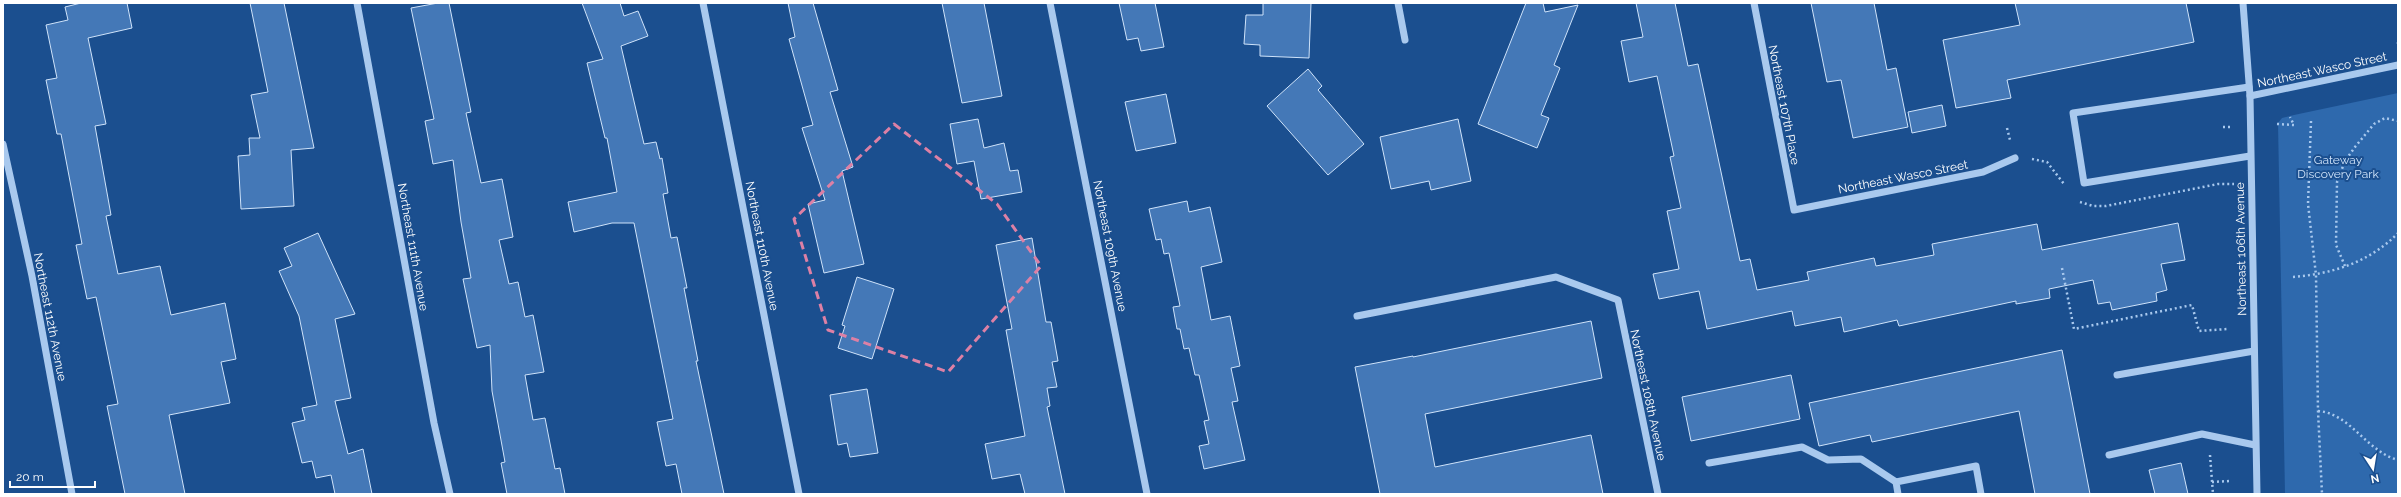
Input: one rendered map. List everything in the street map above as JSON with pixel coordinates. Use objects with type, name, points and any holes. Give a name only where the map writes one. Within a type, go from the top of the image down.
[{"type":"street","name":"Northeast 111th Avenue","points":[[357,3],[433,415],[450,494]]},
{"type":"street","name":"Northeast 110th Avenue","points":[[703,3],[798,494]]},
{"type":"street","name":"Northeast 109th Avenue","points":[[1050,3],[1147,494]]},
{"type":"street","points":[[1398,3],[1405,40]]},
{"type":"street","name":"Northeast 107th Place","points":[[1754,3],[1794,210]]},
{"type":"street","name":"Northeast 106th Avenue","points":[[2242,3],[2250,96],[2255,445],[2258,494]]},
{"type":"street","name":"Northeast Wasco Street","points":[[2250,96],[2398,66]]},
{"type":"street","points":[[2249,87],[2073,113],[2084,184],[2250,156]]},
{"type":"street","name":"Northeast 112th Avenue","points":[[3,144],[32,276],[72,494]]},
{"type":"street","name":"Northeast Wasco Street","points":[[1794,210],[1983,172],[2015,158]]},
{"type":"street","name":"Northeast 108th Avenue","points":[[1357,316],[1556,277],[1618,300],[1658,494]]},
{"type":"street","points":[[2117,375],[2254,352]]},
{"type":"street","points":[[2109,455],[2202,434],[2255,445]]},
{"type":"street","points":[[1709,463],[1802,447],[1828,460],[1861,459],[1896,482],[1976,466],[1981,494]]},
{"type":"street","points":[[1896,482],[1898,494]]},
{"type":"path","points":[[2278,124],[2294,125],[2290,117]]},
{"type":"path","points":[[2345,266],[2339,255],[2335,235],[2337,182],[2340,173],[2352,151],[2374,124],[2385,118],[2398,121]]},
{"type":"path","points":[[2310,121],[2308,204],[2316,275],[2318,411],[2322,494]]},
{"type":"path","points":[[2223,127],[2230,127]]},
{"type":"path","points":[[2293,277],[2316,275],[2345,266],[2372,255],[2398,233]]},
{"type":"path","points":[[2062,268],[2074,329],[2192,304],[2199,331],[2227,329]]},
{"type":"path","points":[[2318,411],[2333,414],[2385,456],[2398,460]]},
{"type":"path","points":[[2212,482],[2230,481]]},
{"type":"highlighted area","points":[[894,124],[997,204],[1041,266],[948,372],[828,330],[794,219]]},
{"type":"green space","name":"Gateway Discovery Park","points":[[2398,93],[2398,494],[2285,494],[2278,123],[2282,118],[2294,115]]},
{"type":"building","points":[[81,3],[127,3],[132,28],[88,38],[106,124],[95,126],[111,215],[106,216],[118,274],[160,266],[171,315],[225,303],[236,359],[221,362],[230,403],[169,415],[185,494],[125,494],[107,406],[118,404],[96,297],[87,299],[76,245],[82,244],[61,134],[57,134],[46,80],[57,78],[46,25],[68,20],[65,7]]},
{"type":"building","points":[[250,3],[284,3],[314,148],[291,150],[294,206],[241,209],[238,156],[250,155],[249,138],[260,138],[251,95],[268,92]]},
{"type":"building","points":[[438,3],[449,3],[471,112],[466,113],[481,183],[502,179],[513,237],[499,240],[509,284],[518,282],[525,317],[533,315],[544,372],[525,375],[533,420],[545,418],[555,469],[560,468],[565,494],[507,494],[501,463],[505,462],[492,391],[490,345],[477,348],[463,279],[471,278],[461,222],[453,160],[433,164],[425,121],[434,119],[411,8]]},
{"type":"building","points":[[582,3],[620,3],[624,16],[638,11],[648,36],[621,46],[644,144],[656,142],[660,159],[662,158],[668,193],[663,194],[671,238],[677,237],[687,288],[684,288],[698,361],[696,361],[724,494],[682,494],[676,464],[666,466],[657,422],[673,419],[634,223],[612,223],[574,232],[568,202],[617,192],[607,138],[605,138],[587,63],[603,59]]},
{"type":"building","points":[[788,3],[813,3],[838,90],[830,92],[853,167],[842,171],[864,264],[824,273],[808,204],[825,200],[802,128],[813,125],[789,39],[795,37]]},
{"type":"building","points":[[942,3],[984,3],[1002,96],[962,103]]},
{"type":"building","points":[[1119,3],[1155,3],[1164,47],[1141,51],[1138,38],[1127,40]]},
{"type":"building","points":[[1263,3],[1311,3],[1309,58],[1260,56],[1260,45],[1244,44],[1246,15],[1263,15]]},
{"type":"building","points":[[1526,3],[1543,3],[1545,12],[1578,5],[1554,65],[1560,68],[1541,115],[1549,118],[1537,148],[1478,124]]},
{"type":"building","points":[[1636,3],[1675,3],[1688,66],[1698,64],[1740,261],[1750,259],[1757,290],[1809,280],[1807,272],[1874,258],[1876,266],[1934,255],[1932,244],[2037,224],[2042,250],[2178,223],[2185,260],[2161,264],[2167,290],[2156,293],[2157,301],[2112,310],[2110,302],[2098,304],[2093,280],[2049,289],[2050,298],[2016,304],[2016,301],[1899,326],[1897,320],[1844,332],[1841,317],[1795,326],[1792,311],[1707,329],[1699,291],[1659,299],[1653,274],[1679,269],[1667,211],[1681,208],[1670,157],[1674,156],[1657,76],[1629,82],[1621,41],[1643,37]]},
{"type":"building","points":[[1811,3],[1874,3],[1887,70],[1896,68],[1908,127],[1853,138],[1841,80],[1827,82]]},
{"type":"building","points":[[2015,3],[2186,3],[2194,42],[2007,80],[2011,98],[1956,108],[1943,40],[2020,25]]},
{"type":"building","points":[[1308,69],[1322,86],[1318,90],[1364,144],[1328,175],[1267,106]]},
{"type":"building","points":[[1166,94],[1176,143],[1136,151],[1125,102]]},
{"type":"building","points":[[1942,105],[1946,126],[1912,133],[1908,112]]},
{"type":"building","points":[[978,119],[984,148],[1004,143],[1010,171],[1018,170],[1022,192],[981,199],[974,161],[957,164],[950,124]]},
{"type":"building","points":[[1458,119],[1471,181],[1431,190],[1429,181],[1391,189],[1380,137]]},
{"type":"building","points":[[1187,201],[1189,212],[1210,207],[1222,262],[1201,267],[1211,320],[1230,316],[1240,366],[1231,368],[1238,401],[1232,402],[1245,460],[1204,469],[1199,446],[1209,444],[1204,421],[1209,420],[1199,375],[1195,375],[1189,348],[1184,349],[1180,329],[1177,329],[1173,307],[1180,306],[1169,253],[1164,254],[1161,239],[1156,240],[1149,209]]},
{"type":"building","points":[[318,233],[355,314],[335,319],[351,398],[335,401],[348,454],[363,449],[372,494],[335,494],[331,475],[316,478],[312,461],[302,463],[292,423],[305,420],[302,408],[317,405],[299,316],[279,271],[292,266],[284,248]]},
{"type":"building","points":[[1032,238],[1046,322],[1051,322],[1058,361],[1052,362],[1057,387],[1047,388],[1050,406],[1047,407],[1065,494],[1025,494],[1020,474],[992,479],[985,444],[1025,436],[1006,330],[1012,329],[996,245]]},
{"type":"building","points":[[857,277],[894,289],[872,359],[838,348],[845,326],[842,325]]},
{"type":"building","points":[[1591,321],[1602,378],[1425,414],[1435,467],[1591,435],[1603,494],[1380,494],[1355,367],[1413,357]]},
{"type":"building","points":[[2062,350],[2090,494],[2035,494],[2019,411],[1872,442],[1870,435],[1819,446],[1809,403]]},
{"type":"building","points":[[1791,375],[1800,419],[1691,441],[1682,397]]},
{"type":"building","points":[[867,389],[878,453],[850,457],[847,443],[838,445],[830,395]]},
{"type":"building","points":[[2181,463],[2188,494],[2155,494],[2149,470]]}]
